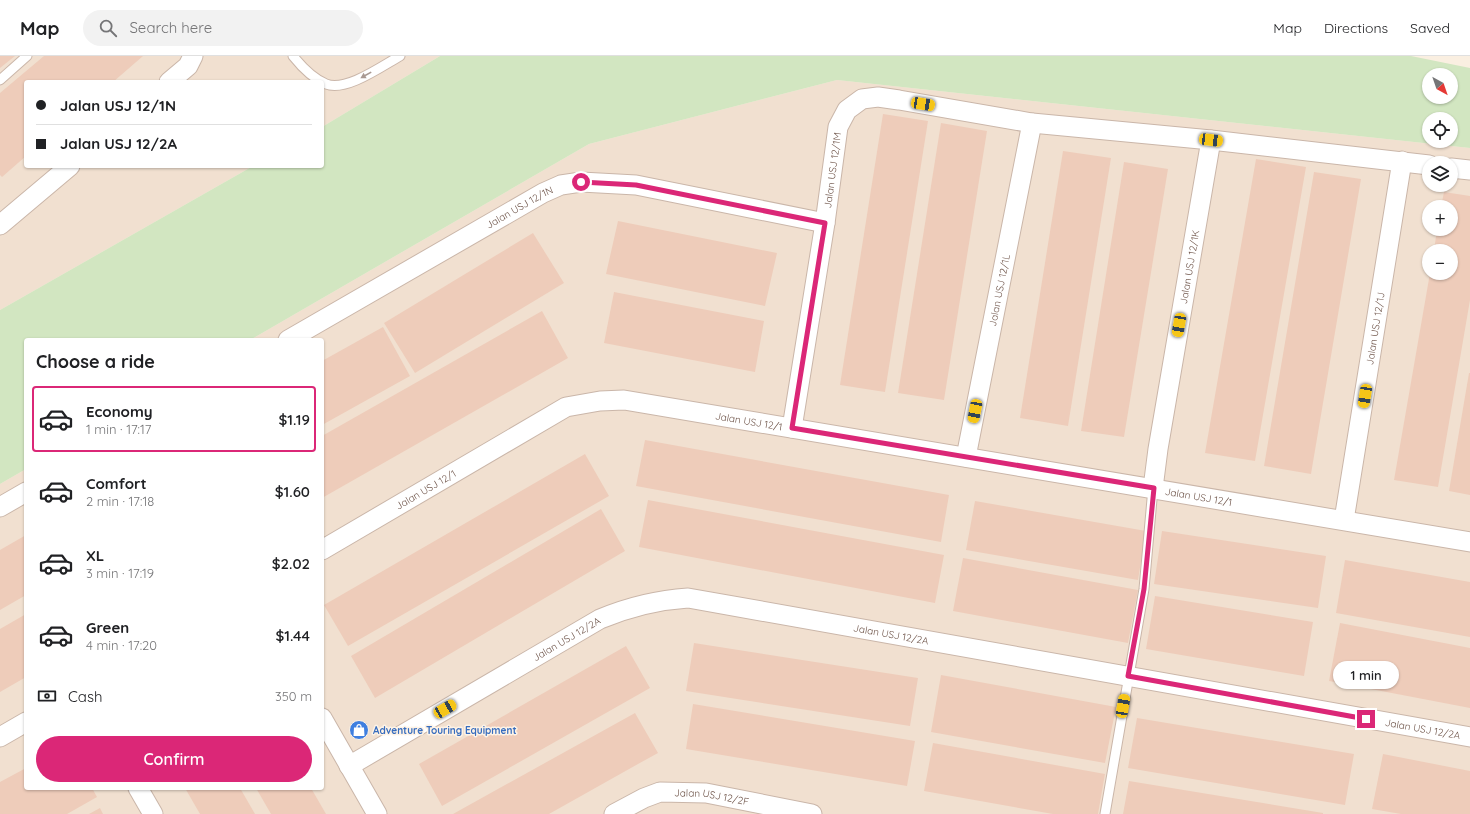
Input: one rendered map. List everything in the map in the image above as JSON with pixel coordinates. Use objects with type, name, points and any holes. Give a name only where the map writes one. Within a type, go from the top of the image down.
[{"type":"street","points":[[171,80],[188,66],[193,56]]},
{"type":"street","name":"Jalan USJ 12/1M","points":[[792,428],[825,223],[838,126],[847,110],[862,99],[878,97],[1032,123]]},
{"type":"street","points":[[1032,123],[1211,140],[1422,164]]},
{"type":"street","name":"Jalan USJ 12/1L","points":[[966,457],[1032,123]]},
{"type":"street","name":"Jalan USJ 12/1K","points":[[1154,488],[1158,448],[1211,140]]},
{"type":"street","name":"Jalan USJ 12/1J","points":[[1344,520],[1402,161]]},
{"type":"street","points":[[4,218],[67,168]]},
{"type":"street","points":[[1458,169],[1470,170]]},
{"type":"street","name":"Jalan USJ 12/1N","points":[[291,338],[543,193],[561,185],[581,182],[636,185],[825,223]]},
{"type":"street","name":"Jalan USJ 12/1","points":[[324,549],[566,407],[600,401],[624,400],[1470,542]]},
{"type":"street","points":[[0,507],[24,493]]},
{"type":"street","name":"Jalan USJ 12/2A","points":[[349,766],[600,618],[638,605],[664,600],[688,598],[1470,737]]},
{"type":"street","points":[[324,722],[376,814]]},
{"type":"street","points":[[0,737],[24,723]]},
{"type":"street","points":[[139,790],[153,814]]},
{"type":"street","name":"Jalan USJ 12/2F","points":[[614,814],[644,798],[660,792],[706,793],[812,814]]},
{"type":"lane","points":[[0,80],[27,56]]},
{"type":"lane","points":[[293,56],[310,73],[321,80]]},
{"type":"lane","points":[[324,82],[327,84],[343,84],[354,81],[400,56]]},
{"type":"lane","points":[[1105,814],[1144,589],[1154,488]]},
{"type":"shaded area","points":[[0,56],[440,56],[324,126],[324,80],[24,80],[24,168],[249,168],[0,310]]},
{"type":"shaded area","points":[[837,80],[1422,143],[1422,148],[1458,148],[1458,147],[1470,148],[1470,814],[0,814],[0,484],[24,470],[24,790],[324,790],[324,338],[253,338],[589,144]]},
{"type":"green space","points":[[440,56],[1411,56],[1470,68],[1470,148],[1458,147],[1458,112],[1422,112],[1422,143],[837,80],[589,144],[253,338],[24,338],[24,470],[0,484],[0,310],[249,168],[324,168],[324,126]]},
{"type":"building","points":[[0,56],[15,56],[0,68]]},
{"type":"building","points":[[44,56],[143,56],[115,80],[24,80],[24,158],[2,177],[0,175],[0,93]]},
{"type":"building","points":[[883,114],[928,121],[885,392],[840,385]]},
{"type":"building","points":[[941,123],[987,131],[944,400],[898,393]]},
{"type":"building","points":[[1063,151],[1111,158],[1068,426],[1020,418]]},
{"type":"building","points":[[1256,159],[1306,167],[1255,461],[1205,453]]},
{"type":"building","points":[[1124,162],[1168,169],[1124,437],[1081,431]]},
{"type":"building","points":[[1314,172],[1361,179],[1311,474],[1264,466]]},
{"type":"building","points":[[1444,192],[1470,196],[1470,300],[1438,487],[1394,480],[1429,280],[1458,280],[1458,244],[1435,244],[1436,236],[1458,236],[1458,200],[1442,200]]},
{"type":"building","points":[[618,221],[777,253],[765,306],[606,274]]},
{"type":"building","points":[[533,233],[564,283],[415,373],[384,323]]},
{"type":"building","points":[[614,292],[764,321],[755,372],[604,343]]},
{"type":"building","points":[[542,311],[568,358],[324,497],[324,435]]},
{"type":"building","points":[[383,327],[410,376],[324,424],[324,360]]},
{"type":"building","points":[[1470,373],[1470,495],[1449,491]]},
{"type":"building","points":[[645,440],[949,495],[941,542],[636,486]]},
{"type":"building","points":[[585,454],[609,496],[348,646],[324,605]]},
{"type":"building","points":[[648,500],[944,555],[935,603],[639,547]]},
{"type":"building","points":[[975,501],[1146,531],[1138,580],[966,550]]},
{"type":"building","points":[[601,509],[625,551],[375,698],[351,656]]},
{"type":"building","points":[[1162,531],[1326,556],[1318,608],[1154,584]]},
{"type":"building","points":[[24,536],[24,596],[0,610],[0,550]]},
{"type":"building","points":[[963,558],[1138,590],[1128,643],[953,611]]},
{"type":"building","points":[[1345,560],[1470,582],[1470,637],[1336,613]]},
{"type":"building","points":[[1155,596],[1313,622],[1304,676],[1146,649]]},
{"type":"building","points":[[24,615],[24,678],[0,692],[0,629]]},
{"type":"building","points":[[1340,623],[1470,648],[1470,708],[1329,681]]},
{"type":"building","points":[[694,643],[918,678],[910,726],[686,691]]},
{"type":"building","points":[[626,646],[650,688],[442,806],[419,764]]},
{"type":"building","points":[[941,675],[1116,707],[1105,763],[931,732]]},
{"type":"building","points":[[693,704],[915,741],[907,786],[686,749]]},
{"type":"building","points":[[635,713],[658,753],[549,814],[453,814]]},
{"type":"building","points":[[1137,718],[1354,754],[1345,805],[1128,768]]},
{"type":"building","points":[[933,743],[1105,774],[1098,814],[1053,814],[924,791]]},
{"type":"building","points":[[1383,754],[1470,771],[1470,814],[1401,814],[1372,809]]},
{"type":"building","points":[[24,769],[24,790],[93,790],[97,797],[67,814],[0,814],[0,782]]},
{"type":"building","points":[[1129,781],[1323,813],[1323,814],[1123,814]]},
{"type":"building","points":[[186,790],[241,790],[255,814],[200,814]]},
{"type":"building","points":[[257,790],[312,790],[326,814],[271,814]]},
{"type":"building","points":[[100,808],[103,814],[89,814]]},
{"type":"place","name":"Adventure Touring Equipment","points":[[359,730]]},
{"type":"route","points":[[581,182],[610,182],[636,185],[825,223],[792,428],[1154,488],[1144,589],[1128,676],[1366,719]]}]
